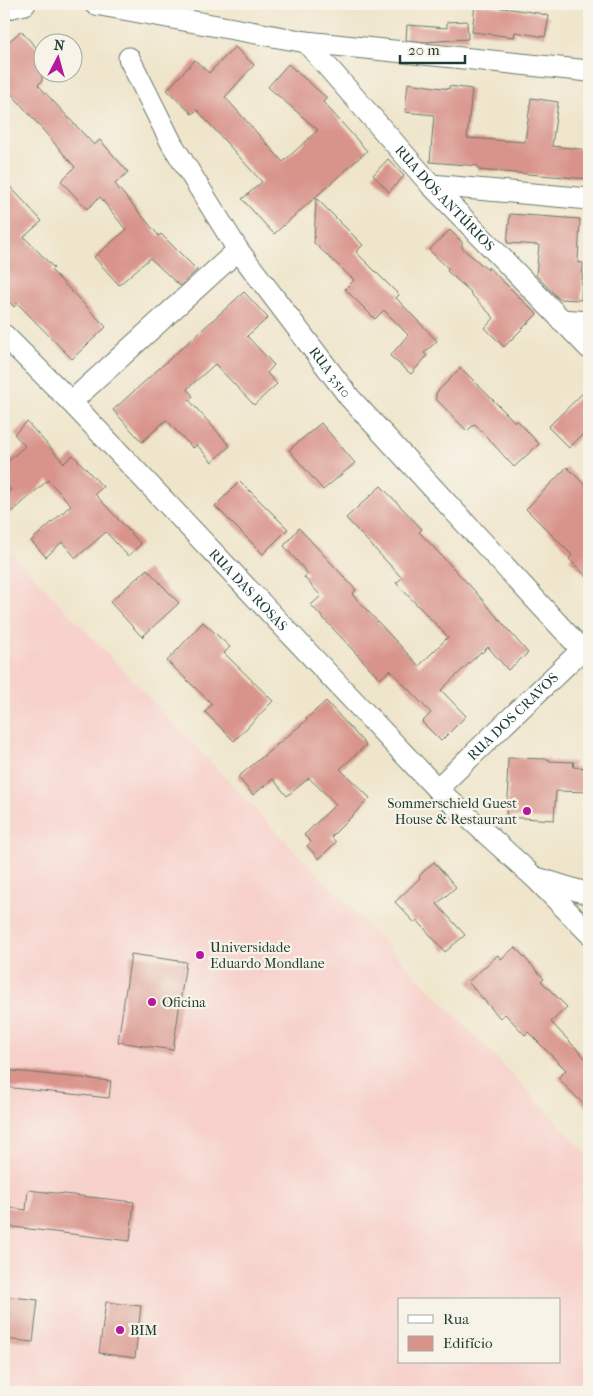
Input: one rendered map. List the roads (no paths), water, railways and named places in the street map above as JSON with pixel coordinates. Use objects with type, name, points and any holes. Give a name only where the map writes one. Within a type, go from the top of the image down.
[{"type":"street","points":[[4,9],[25,4]]},
{"type":"street","points":[[95,4],[306,42],[589,70]]},
{"type":"street","name":"RUA DOS ANTÚRIOS","points":[[306,42],[431,185],[589,348]]},
{"type":"street","name":"RUA 3.510","points":[[130,58],[172,144],[238,250],[350,398],[587,647]]},
{"type":"street","points":[[431,185],[589,199]]},
{"type":"street","points":[[71,402],[238,250]]},
{"type":"street","points":[[561,320],[589,322]]},
{"type":"street","name":"RUA DAS ROSAS","points":[[4,335],[71,402],[437,789],[535,878],[589,933]]},
{"type":"street","name":"RUA DOS CRAVOS","points":[[437,789],[587,647]]},
{"type":"street","points":[[535,878],[589,894]]},
{"type":"place","name":"Sommerschield Guest House & Restaurant","points":[[527,811]]},
{"type":"place","name":"Universidade Eduardo Mondlane","points":[[200,955]]},
{"type":"place","name":"Oficina","points":[[152,1002]]},
{"type":"place","name":"BIM","points":[[120,1330]]}]
